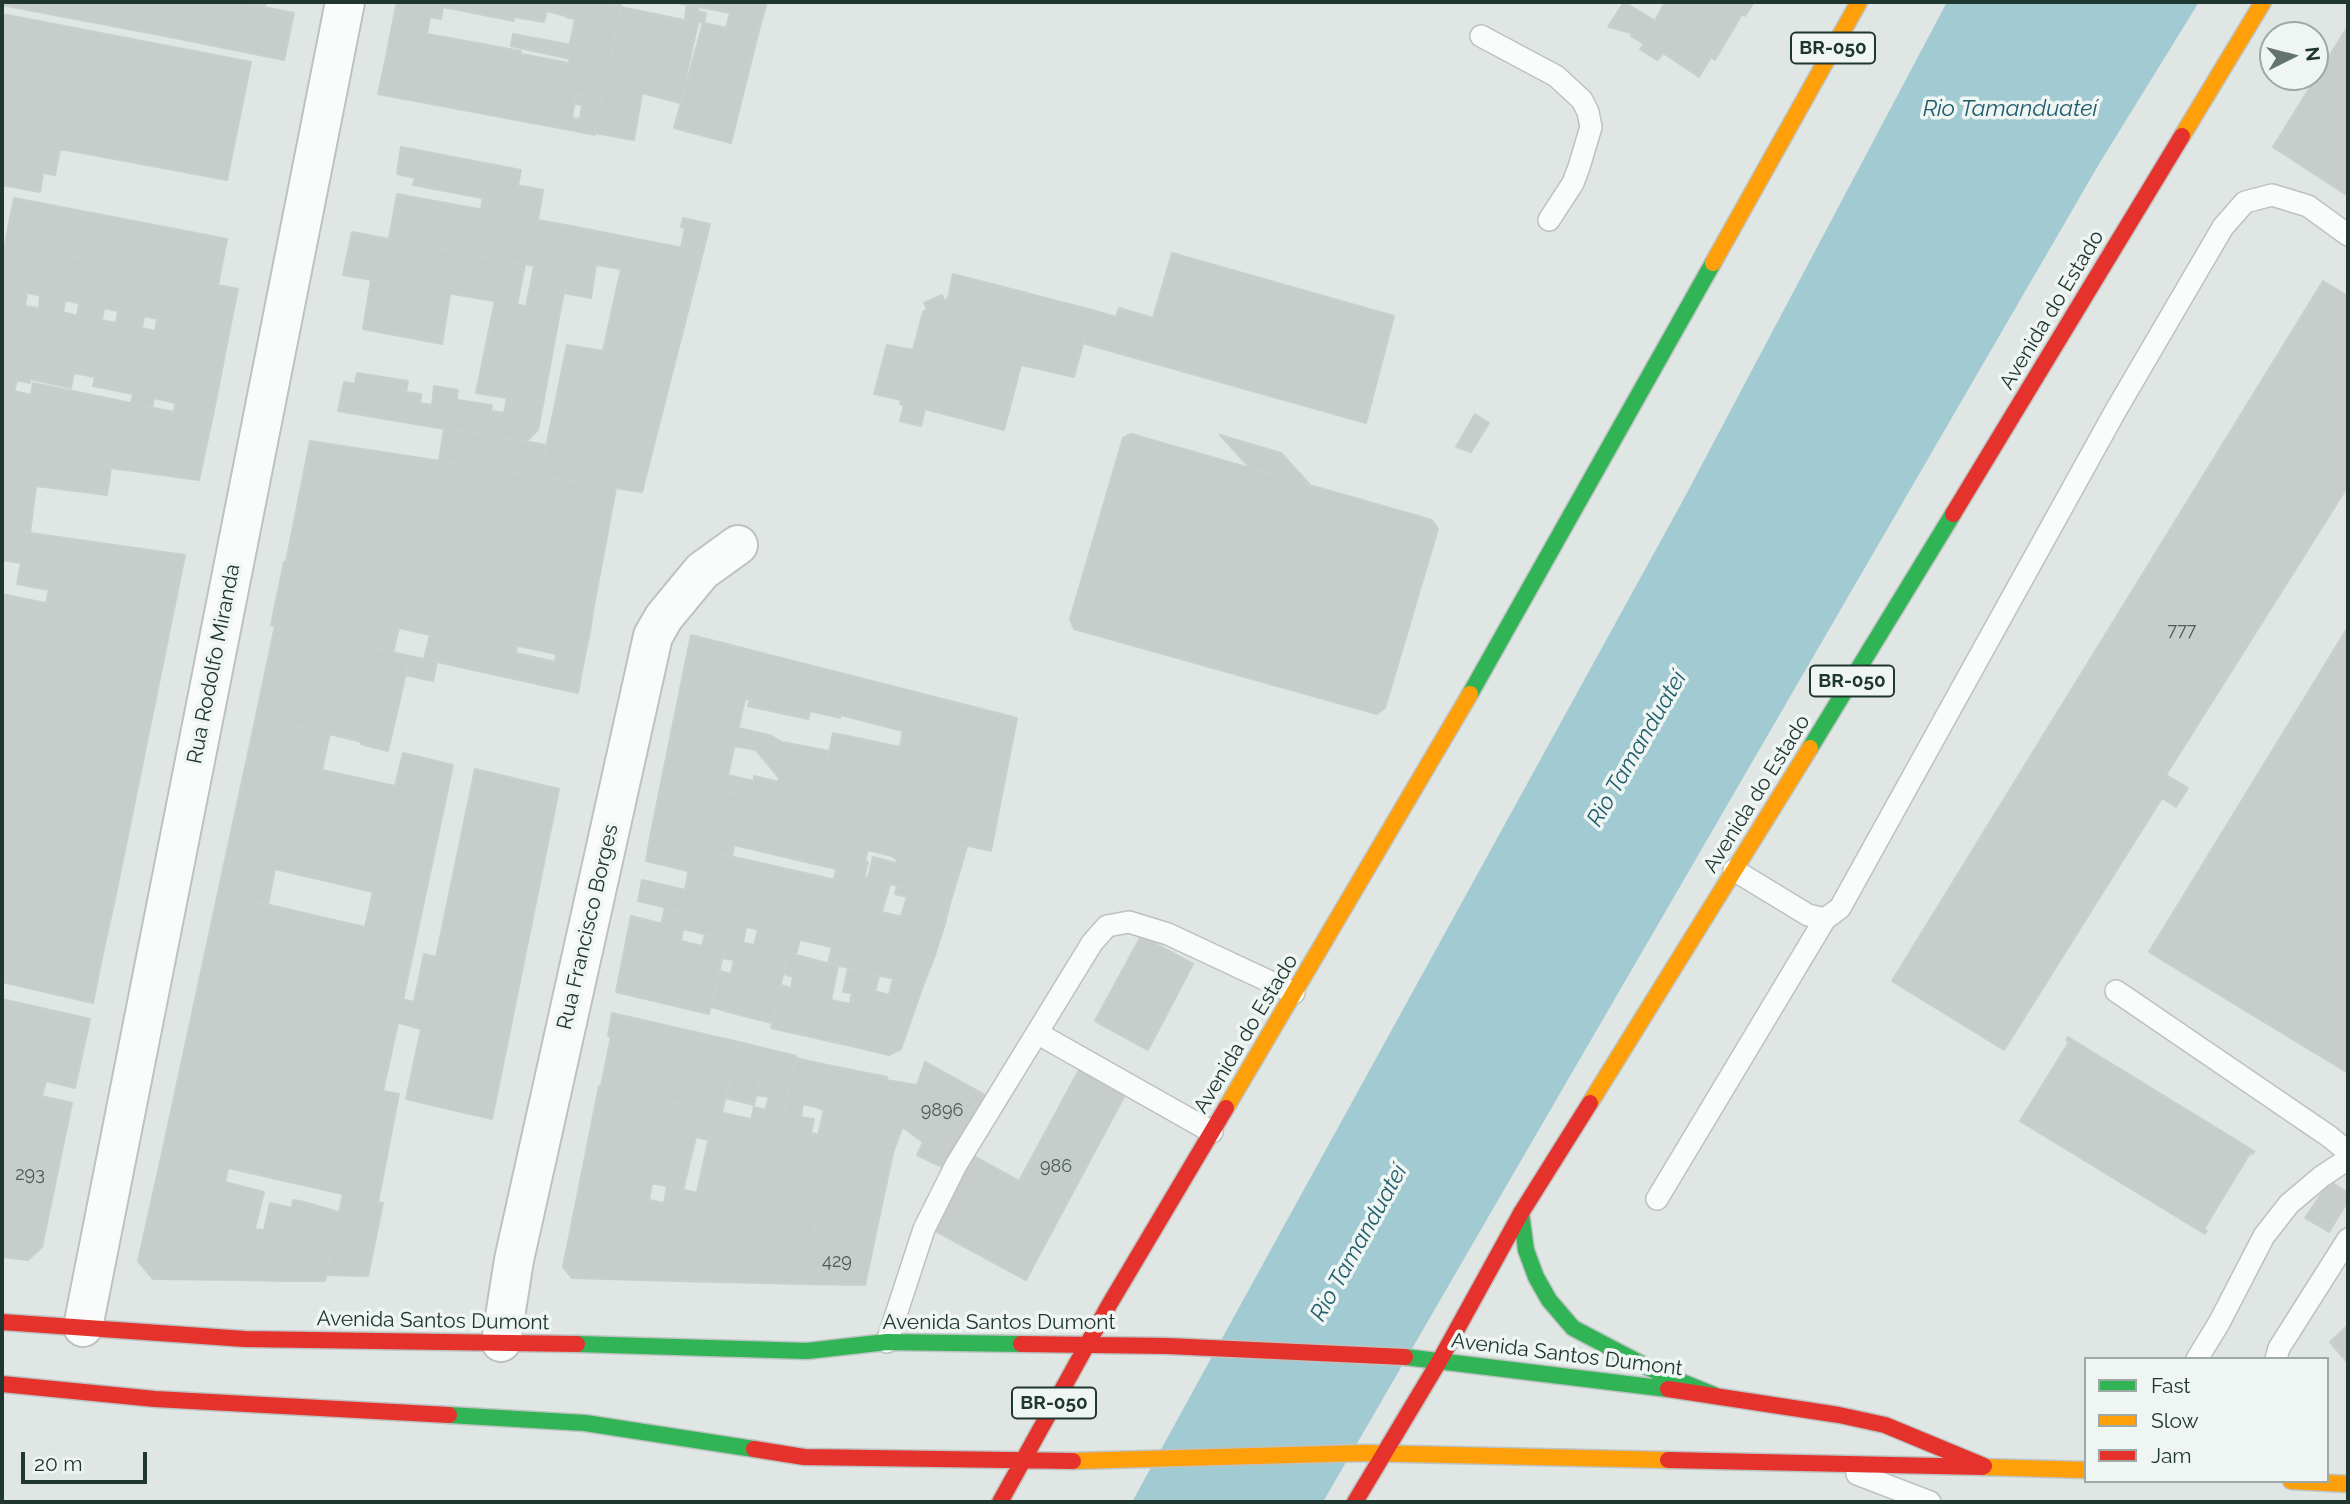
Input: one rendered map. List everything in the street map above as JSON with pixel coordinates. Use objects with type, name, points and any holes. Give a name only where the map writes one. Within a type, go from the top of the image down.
[{"type":"main road","name":"Avenida do Estado","points":[[1000,1502],[1087,1345],[1540,571],[1858,2]]},
{"type":"main road","name":"Avenida do Estado","points":[[1355,1502],[1440,1360],[1521,1213],[1864,662],[2263,2]]},
{"type":"main road","points":[[1521,1213],[1526,1250],[1536,1277],[1549,1300],[1573,1328],[1657,1372],[1714,1395]]},
{"type":"main road","name":"Avenida Santos Dumont","points":[[2,1322],[245,1339],[500,1342],[807,1351],[887,1342],[1167,1346],[1412,1357],[1714,1395],[1839,1415],[1885,1425],[1984,1466]]},
{"type":"main road","name":"Avenida Santos Dumont","points":[[2,1384],[168,1399],[585,1423],[804,1458],[1103,1461],[1364,1453],[2084,1470]]},
{"type":"main road","points":[[2329,1483],[2348,1484]]},
{"type":"street","name":"Rua Rodolfo Miranda","points":[[83,1327],[345,2]]},
{"type":"street","name":"Rua Francisco Borges","points":[[500,1342],[514,1260],[653,636],[664,617],[702,571],[738,545]]},
{"type":"lane","points":[[1481,36],[1556,76],[1582,100],[1588,111],[1591,127],[1579,167],[1573,183],[1549,220]]},
{"type":"lane","points":[[1657,1199],[1825,919],[1840,908],[2116,410],[2223,227],[2245,202],[2272,195],[2308,205],[2348,235]]},
{"type":"lane","points":[[1734,870],[1808,915],[1825,919]]},
{"type":"lane","points":[[887,1342],[924,1229],[956,1166],[1092,943],[1107,926],[1129,922],[1168,934],[1294,993]]},
{"type":"lane","points":[[2116,991],[2348,1152]]},
{"type":"lane","points":[[1037,1033],[1212,1132]]},
{"type":"lane","points":[[2198,1357],[2264,1236],[2289,1204],[2348,1159]]},
{"type":"lane","points":[[2277,1357],[2279,1348],[2348,1239]]},
{"type":"lane","points":[[1825,1462],[1930,1502]]},
{"type":"water","name":"Rio Tamanduateí","points":[[1947,2],[2199,2],[2099,164],[1323,1502],[1132,1502],[1681,504]]},
{"type":"building","points":[[2,2],[177,2],[170,37],[2,5]]},
{"type":"building","points":[[177,2],[237,2],[294,13],[284,60],[170,37]]},
{"type":"building","points":[[237,2],[266,2],[265,7]]},
{"type":"building","points":[[397,2],[536,2],[532,20],[514,17],[514,21],[443,7],[441,19],[395,11]]},
{"type":"building","points":[[536,2],[569,2],[566,16],[547,11],[544,22],[532,20]]},
{"type":"building","points":[[569,2],[597,2],[621,7],[612,53],[570,44],[575,19],[566,17]]},
{"type":"building","points":[[597,2],[622,2],[621,7]]},
{"type":"building","points":[[673,2],[767,2],[758,34],[726,28],[730,13]]},
{"type":"building","points":[[1624,2],[1655,21],[1665,2],[1722,2],[1742,14],[1715,60],[1711,57],[1699,77],[1663,53],[1657,60],[1640,49],[1644,44],[1631,36],[1632,33],[1608,27]]},
{"type":"building","points":[[1722,2],[1754,2],[1745,16]]},
{"type":"building","points":[[687,4],[699,7],[698,11],[706,13],[704,23],[685,19]]},
{"type":"building","points":[[621,7],[698,23],[680,103],[642,93],[634,140],[595,133]]},
{"type":"building","points":[[395,11],[430,17],[427,34],[521,51],[521,54],[569,63],[572,45],[612,53],[602,99],[386,57]]},
{"type":"building","points":[[2,14],[251,62],[227,180],[2,138]]},
{"type":"building","points":[[703,23],[758,34],[731,143],[674,128]]},
{"type":"building","points":[[2348,26],[2348,196],[2273,147],[2308,91],[2329,91],[2329,57]]},
{"type":"building","points":[[513,34],[572,45],[570,59],[511,46]]},
{"type":"building","points":[[386,57],[576,94],[570,130],[378,94]]},
{"type":"building","points":[[576,94],[602,99],[595,135],[570,130],[573,118],[580,119],[582,105],[575,104]]},
{"type":"building","points":[[2,138],[60,149],[55,175],[43,173],[40,192],[2,185]]},
{"type":"building","points":[[401,147],[521,170],[516,195],[484,188],[482,198],[413,185],[415,178],[397,174]]},
{"type":"building","points":[[517,185],[543,190],[538,220],[481,210],[484,188],[516,195]]},
{"type":"building","points":[[397,194],[576,227],[568,272],[389,239]]},
{"type":"building","points":[[14,198],[227,239],[218,285],[5,244]]},
{"type":"building","points":[[683,218],[710,224],[703,252],[681,248],[685,228],[681,227]]},
{"type":"building","points":[[576,227],[703,252],[642,492],[540,477],[567,345],[603,351],[621,269],[596,265],[591,298],[564,293]]},
{"type":"building","points":[[352,232],[525,265],[517,305],[343,275]]},
{"type":"building","points":[[2,243],[238,289],[229,333],[2,288]]},
{"type":"building","points":[[1172,253],[1394,316],[1366,423],[1082,343],[1092,310],[1116,317],[1119,308],[1153,318]]},
{"type":"building","points":[[534,266],[568,272],[560,312],[526,307]]},
{"type":"building","points":[[953,274],[1092,310],[1074,377],[1021,365],[1004,430],[925,409],[921,426],[900,421],[904,406],[900,404],[901,400],[874,394],[887,345],[913,350],[923,312],[927,309],[924,303],[942,295],[944,300],[948,299]]},
{"type":"building","points":[[371,280],[450,294],[442,344],[363,329]]},
{"type":"building","points":[[2323,281],[2348,296],[2348,486],[2166,775],[2188,788],[2176,807],[2162,798],[2004,1050],[1892,981]]},
{"type":"building","points":[[2,289],[27,293],[25,306],[39,308],[40,296],[65,301],[63,312],[77,316],[79,303],[104,308],[102,320],[116,323],[118,311],[144,316],[142,328],[155,331],[157,319],[229,333],[220,380],[2,337]]},
{"type":"building","points":[[495,301],[560,312],[543,404],[476,393]]},
{"type":"building","points":[[2,337],[220,380],[212,420],[174,412],[175,403],[154,398],[152,408],[131,404],[133,394],[93,386],[95,377],[74,373],[71,388],[30,379],[30,383],[2,377]]},
{"type":"building","points":[[357,373],[408,381],[406,392],[421,394],[420,403],[432,405],[434,386],[458,390],[457,400],[492,405],[486,436],[338,411],[344,382],[355,384]]},
{"type":"building","points":[[2,377],[17,381],[14,391],[31,395],[33,383],[73,391],[60,461],[2,454]]},
{"type":"building","points":[[73,391],[212,420],[199,480],[60,461]]},
{"type":"building","points":[[507,398],[543,404],[538,430],[526,442],[486,436],[491,411],[504,413]]},
{"type":"building","points":[[1475,414],[1489,423],[1471,452],[1456,447]]},
{"type":"building","points":[[444,428],[547,445],[540,477],[439,461]]},
{"type":"building","points":[[1131,434],[1432,520],[1438,529],[1385,708],[1377,714],[1074,629],[1070,619],[1123,438]]},
{"type":"building","points":[[1220,435],[1281,453],[1311,486],[1251,469]]},
{"type":"building","points":[[310,441],[616,488],[593,611],[286,562]]},
{"type":"building","points":[[2,454],[111,468],[107,495],[36,486],[30,533],[2,529]]},
{"type":"building","points":[[2,529],[185,555],[170,629],[46,603],[49,590],[17,584],[21,563],[2,560]]},
{"type":"building","points":[[284,562],[328,569],[324,596],[365,604],[363,616],[400,624],[393,653],[271,625]]},
{"type":"building","points":[[328,569],[593,611],[590,632],[474,607],[470,628],[474,628],[473,636],[517,646],[516,653],[555,662],[556,654],[584,660],[578,693],[424,659],[430,635],[399,628],[400,624],[363,616],[365,604],[324,596]]},
{"type":"building","points":[[2,594],[170,629],[116,894],[2,868]]},
{"type":"building","points":[[474,607],[590,632],[584,660],[473,636],[474,628],[470,628]]},
{"type":"building","points":[[275,626],[410,656],[388,751],[256,716]]},
{"type":"building","points":[[2348,627],[2348,1073],[2149,952]]},
{"type":"building","points":[[691,635],[754,651],[755,660],[759,664],[773,667],[764,702],[745,699],[728,775],[740,778],[736,794],[662,778]]},
{"type":"building","points":[[754,651],[1017,718],[991,851],[817,812],[833,733],[900,747],[903,731],[841,715],[840,718],[810,711],[808,719],[748,706],[750,700],[764,702],[773,667],[759,664],[755,660]]},
{"type":"building","points":[[410,656],[437,662],[433,681],[405,675]]},
{"type":"building","points":[[256,716],[330,733],[322,770],[395,786],[403,753],[453,765],[416,939],[365,927],[373,892],[275,869],[268,904],[218,893]]},
{"type":"building","points":[[738,728],[769,735],[782,742],[829,751],[817,812],[736,794],[740,778],[754,781],[754,776],[778,782],[779,778],[756,750],[734,746]]},
{"type":"building","points":[[475,769],[559,789],[492,1119],[406,1099],[421,1029],[396,1022],[400,999],[414,1002],[424,954],[436,957]]},
{"type":"building","points":[[662,778],[874,825],[862,886],[834,879],[836,869],[734,845],[732,857],[650,838]]},
{"type":"building","points":[[874,825],[967,846],[959,874],[898,858],[898,861],[892,856],[868,850]]},
{"type":"building","points":[[650,838],[862,886],[865,877],[890,884],[882,912],[865,908],[856,939],[851,937],[850,942],[834,939],[831,947],[638,901],[642,880],[685,890],[688,871],[646,861]]},
{"type":"building","points":[[873,857],[896,863],[898,858],[959,874],[951,900],[868,878]]},
{"type":"building","points":[[2,868],[116,894],[104,948],[2,923]]},
{"type":"building","points":[[897,886],[951,900],[944,927],[901,916],[907,897],[895,894]]},
{"type":"building","points":[[218,893],[416,939],[403,1000],[400,999],[398,1023],[383,1091],[399,1094],[378,1202],[162,1153]]},
{"type":"building","points":[[665,908],[746,927],[743,943],[661,924]]},
{"type":"building","points":[[865,908],[944,927],[934,958],[856,939]]},
{"type":"building","points":[[631,916],[683,929],[681,941],[702,946],[705,934],[727,939],[709,1014],[616,992]]},
{"type":"building","points":[[2,923],[104,948],[93,1003],[2,982]]},
{"type":"building","points":[[758,930],[800,939],[796,955],[754,945]]},
{"type":"building","points":[[1141,936],[1193,964],[1148,1050],[1095,1021]]},
{"type":"building","points":[[851,937],[934,958],[923,986],[828,963],[834,939],[850,942]]},
{"type":"building","points":[[727,939],[758,946],[740,1015],[711,1007],[720,971],[731,974],[734,960],[722,958]]},
{"type":"building","points":[[758,946],[788,953],[772,1023],[740,1015]]},
{"type":"building","points":[[788,953],[819,961],[802,1035],[771,1028],[781,985],[791,988],[793,977],[784,974]]},
{"type":"building","points":[[819,961],[838,966],[831,1000],[850,1004],[852,993],[843,992],[848,968],[879,976],[860,1048],[802,1035]]},
{"type":"building","points":[[893,979],[923,986],[901,1049],[889,1055],[860,1048],[875,991],[889,995]]},
{"type":"building","points":[[2,999],[90,1019],[75,1088],[46,1081],[42,1096],[2,1087]]},
{"type":"building","points":[[612,1013],[708,1035],[703,1057],[608,1036]]},
{"type":"building","points":[[708,1035],[739,1042],[722,1113],[691,1106]]},
{"type":"building","points":[[611,1037],[703,1057],[697,1080],[676,1074],[673,1087],[664,1085],[661,1100],[601,1086]]},
{"type":"building","points":[[2068,1037],[2254,1151],[2253,1154],[2250,1153],[2204,1229],[2207,1231],[2205,1234],[2020,1121],[2069,1042],[2066,1040]]},
{"type":"building","points":[[739,1042],[767,1049],[754,1105],[726,1098]]},
{"type":"building","points":[[767,1049],[796,1056],[781,1126],[751,1119],[754,1107],[765,1110],[769,1097],[756,1095]]},
{"type":"building","points":[[796,1058],[827,1065],[816,1107],[803,1104],[801,1117],[814,1119],[811,1133],[781,1126]]},
{"type":"building","points":[[925,1062],[985,1095],[946,1169],[917,1155],[923,1142],[902,1127]]},
{"type":"building","points":[[827,1065],[887,1077],[867,1146],[818,1135],[824,1110],[816,1107]]},
{"type":"building","points":[[1080,1068],[1126,1093],[1026,1280],[928,1227],[968,1153],[1019,1181]]},
{"type":"building","points":[[676,1074],[697,1080],[691,1106],[661,1100],[664,1085],[673,1087]]},
{"type":"building","points":[[886,1080],[917,1085],[893,1153],[867,1146]]},
{"type":"building","points":[[599,1086],[715,1111],[708,1140],[696,1137],[683,1190],[583,1167]]},
{"type":"building","points":[[2,1087],[72,1103],[42,1247],[28,1260],[2,1257]]},
{"type":"building","points":[[715,1111],[833,1138],[804,1284],[677,1281]]},
{"type":"building","points":[[833,1138],[893,1153],[865,1285],[804,1284]]},
{"type":"building","points":[[162,1153],[228,1168],[225,1182],[264,1192],[242,1280],[153,1279],[138,1261]]},
{"type":"building","points":[[583,1167],[652,1183],[649,1200],[693,1209],[677,1281],[572,1278],[563,1267]]},
{"type":"building","points":[[2330,1181],[2348,1193],[2348,1201],[2329,1232],[2305,1218]]},
{"type":"building","points":[[667,1186],[697,1193],[693,1209],[664,1203]]},
{"type":"building","points":[[343,1194],[383,1203],[368,1276],[326,1275]]},
{"type":"building","points":[[293,1200],[300,1201],[282,1281],[242,1280],[255,1229],[264,1230],[270,1203],[292,1208]]},
{"type":"building","points":[[300,1201],[339,1212],[325,1281],[282,1281]]},
{"type":"building","points":[[2348,1325],[2348,1363],[2330,1342]]},
{"type":"traffic: fast","points":[[1470,694],[1713,263]]},
{"type":"traffic: fast","points":[[1810,748],[1953,514]]},
{"type":"traffic: fast","points":[[1521,1213],[1526,1250],[1536,1277],[1549,1300],[1573,1328],[1657,1372],[1714,1395]]},
{"type":"traffic: fast","points":[[577,1344],[807,1351],[887,1342],[1021,1344]]},
{"type":"traffic: fast","points":[[1405,1357],[1668,1389]]},
{"type":"traffic: fast","points":[[449,1415],[585,1423],[754,1449]]},
{"type":"traffic: slow","points":[[1713,263],[1859,2]]},
{"type":"traffic: slow","points":[[2182,136],[2263,2]]},
{"type":"traffic: slow","points":[[1226,1108],[1470,694]]},
{"type":"traffic: slow","points":[[1590,1103],[1810,748]]},
{"type":"traffic: slow","points":[[1073,1461],[1364,1453],[1668,1460]]},
{"type":"traffic: slow","points":[[1982,1467],[2084,1470]]},
{"type":"traffic: slow","points":[[2329,1483],[2348,1484]]},
{"type":"traffic: jam","points":[[1953,514],[2182,136]]},
{"type":"traffic: jam","points":[[1355,1502],[1440,1360],[1521,1213],[1590,1103]]},
{"type":"traffic: jam","points":[[1000,1502],[1109,1305],[1226,1108]]},
{"type":"traffic: jam","points":[[2,1322],[245,1339],[577,1344]]},
{"type":"traffic: jam","points":[[1021,1344],[1167,1346],[1405,1357]]},
{"type":"traffic: jam","points":[[2,1384],[155,1399],[449,1415]]},
{"type":"traffic: jam","points":[[1668,1389],[1839,1415],[1885,1425],[1984,1466]]},
{"type":"traffic: jam","points":[[754,1449],[804,1457],[1073,1461]]},
{"type":"traffic: jam","points":[[1668,1460],[1982,1467]]}]
